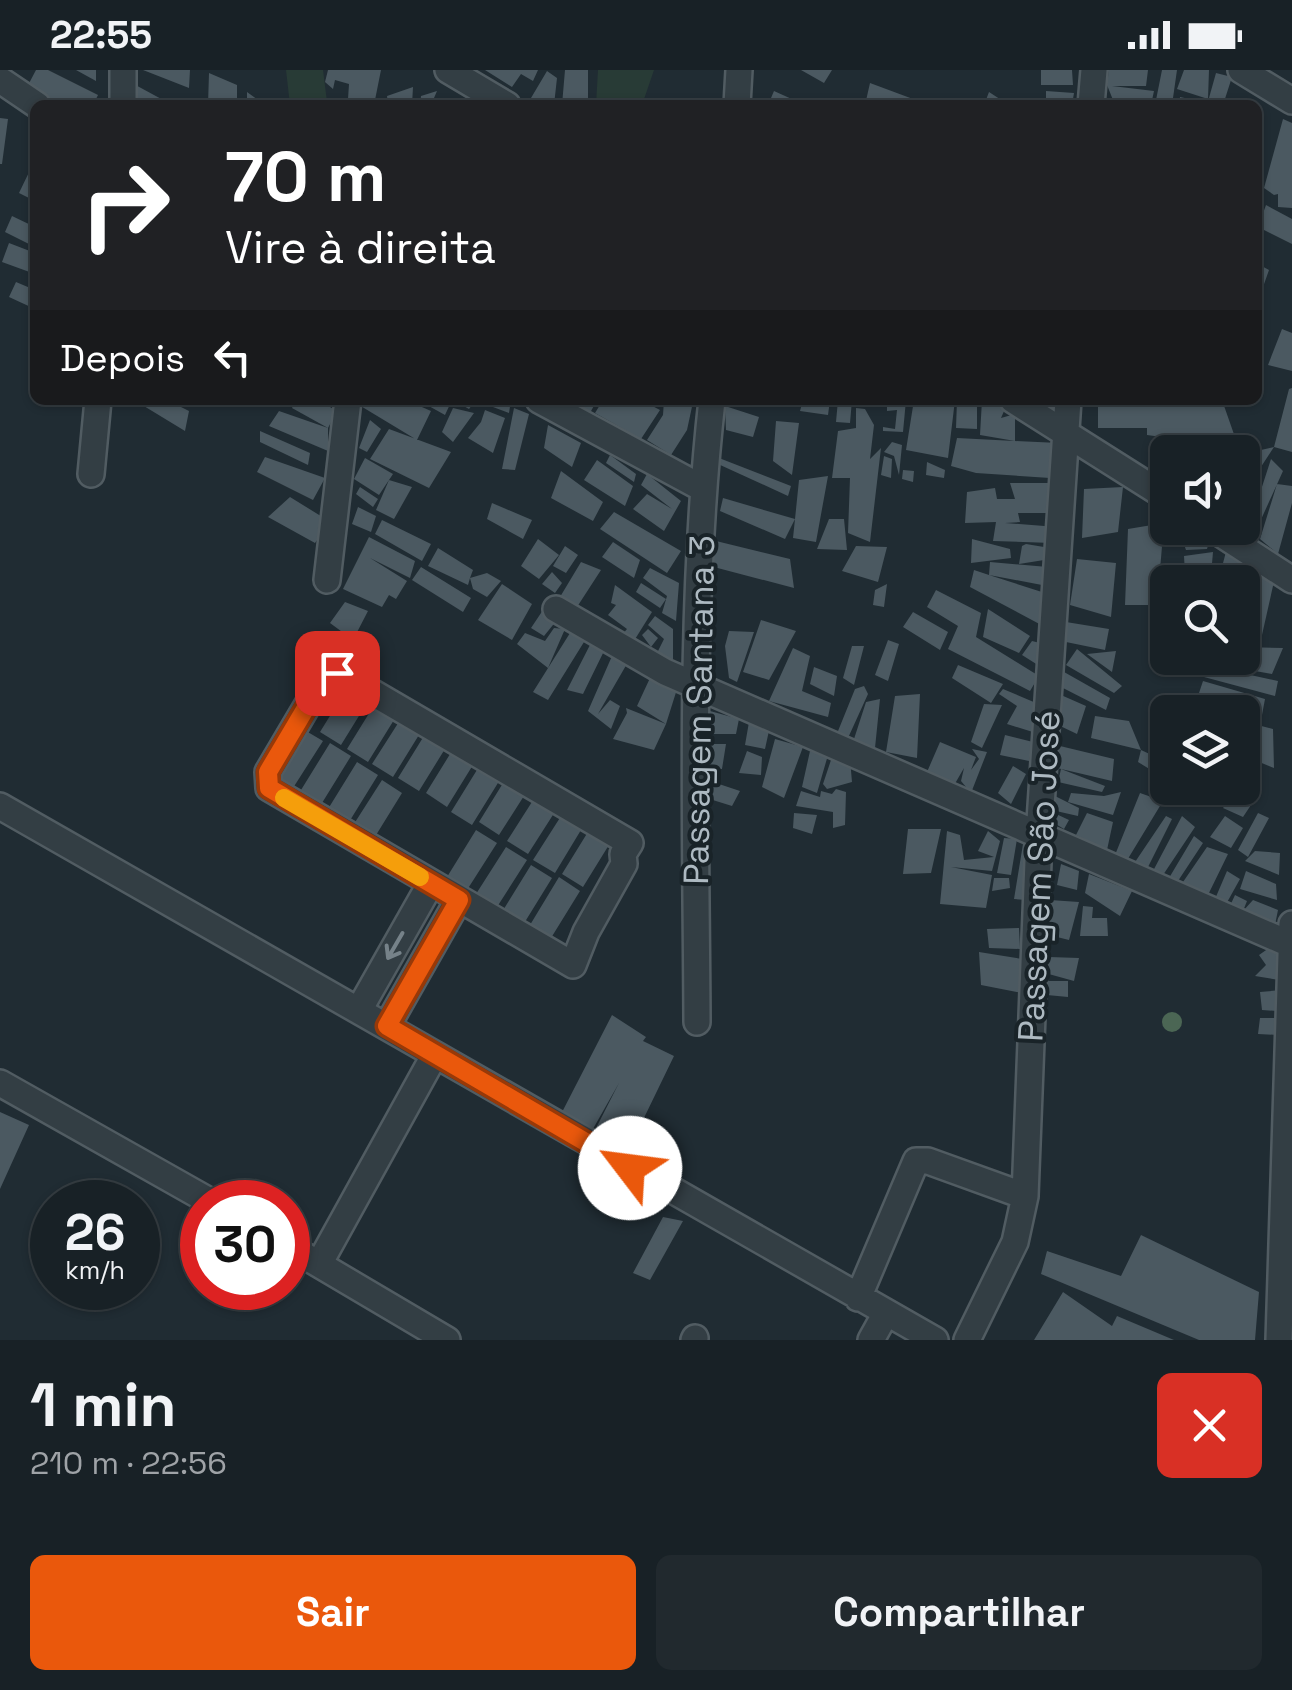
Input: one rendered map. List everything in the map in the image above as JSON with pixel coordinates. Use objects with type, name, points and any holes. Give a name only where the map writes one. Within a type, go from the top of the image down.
[{"type":"street","points":[[123,70],[123,100]]},
{"type":"street","points":[[737,100],[739,70]]},
{"type":"street","points":[[1091,100],[1094,70]]},
{"type":"street","points":[[1241,70],[1292,101]]},
{"type":"street","points":[[453,72],[499,100]]},
{"type":"street","points":[[0,80],[30,100]]},
{"type":"street","points":[[91,474],[98,405]]},
{"type":"street","points":[[327,580],[347,405]]},
{"type":"street","points":[[548,405],[702,488]]},
{"type":"street","name":"Passagem Santana 3","points":[[697,1022],[695,683],[702,488],[711,405]]},
{"type":"street","points":[[1020,405],[1150,486]]},
{"type":"street","name":"Passagem São José","points":[[967,1340],[1015,1242],[1025,1196],[1039,836],[1068,405]]},
{"type":"street","points":[[1238,545],[1292,580]]},
{"type":"street","points":[[556,609],[642,661],[1292,945]]},
{"type":"street","points":[[327,675],[344,676],[630,844],[623,854],[624,864],[586,932],[573,965],[459,900],[269,788],[268,772],[327,675]]},
{"type":"street","points":[[0,806],[935,1340]]},
{"type":"street","points":[[358,1010],[431,883]]},
{"type":"street","points":[[387,1026],[459,900]]},
{"type":"street","points":[[1279,1340],[1292,924]]},
{"type":"street","points":[[319,1264],[434,1056]]},
{"type":"street","points":[[0,1083],[180,1185]]},
{"type":"street","points":[[858,1298],[916,1161],[928,1161],[1025,1196]]},
{"type":"street","points":[[310,1259],[447,1340]]},
{"type":"street","points":[[871,1340],[886,1313]]},
{"type":"green space","points":[[286,70],[323,70],[327,100],[289,100]]},
{"type":"green space","points":[[598,70],[654,70],[644,100],[596,100]]},
{"type":"building","points":[[36,70],[48,70],[98,95],[96,100],[48,100],[26,89]]},
{"type":"building","points":[[76,70],[96,70],[96,81]]},
{"type":"building","points":[[143,70],[190,70],[189,88]]},
{"type":"building","points":[[328,70],[381,70],[375,100],[348,99],[349,84],[335,80],[333,89],[325,82]]},
{"type":"building","points":[[485,70],[538,70],[533,81],[521,74],[512,87]]},
{"type":"building","points":[[565,70],[588,70],[588,100],[562,100]]},
{"type":"building","points":[[801,70],[832,70],[824,83]]},
{"type":"building","points":[[1041,70],[1072,70],[1073,85],[1041,85]]},
{"type":"building","points":[[1109,70],[1148,70],[1146,86],[1112,86],[1154,91],[1152,100],[1113,100],[1107,85]]},
{"type":"building","points":[[1162,70],[1177,70],[1173,100],[1156,100]]},
{"type":"building","points":[[1184,70],[1209,70],[1208,99],[1177,89]]},
{"type":"building","points":[[547,71],[557,78],[555,100],[531,98]]},
{"type":"building","points":[[209,73],[237,85],[237,100],[208,100]]},
{"type":"building","points":[[1216,73],[1232,77],[1225,100],[1208,100]]},
{"type":"building","points":[[130,82],[163,100],[137,100],[125,93]]},
{"type":"building","points":[[870,83],[913,99],[913,100],[866,100]]},
{"type":"building","points":[[413,87],[412,100],[387,100],[387,96]]},
{"type":"building","points":[[437,91],[433,100],[421,100],[421,96]]},
{"type":"building","points":[[774,91],[794,100],[770,100]]},
{"type":"building","points":[[1046,91],[1074,93],[1073,100],[1046,100]]},
{"type":"building","points":[[0,118],[8,119],[2,164],[0,164]]},
{"type":"building","points":[[1283,119],[1292,123],[1292,208],[1278,207],[1278,194],[1264,188]]},
{"type":"building","points":[[30,170],[30,198],[19,193]]},
{"type":"building","points":[[1266,205],[1292,219],[1292,244],[1262,229]]},
{"type":"building","points":[[12,216],[30,225],[30,244],[5,232]]},
{"type":"building","points":[[9,243],[30,251],[30,272],[2,262]]},
{"type":"building","points":[[1262,266],[1269,270],[1262,287]]},
{"type":"building","points":[[16,282],[30,288],[30,307],[9,297]]},
{"type":"building","points":[[1282,329],[1292,333],[1292,371],[1268,365]]},
{"type":"building","points":[[1292,388],[1292,452],[1274,447]]},
{"type":"building","points":[[142,405],[177,405],[189,411],[185,431]]},
{"type":"building","points":[[327,405],[337,411],[328,428],[292,408]]},
{"type":"building","points":[[359,405],[417,405],[431,411],[417,440]]},
{"type":"building","points":[[427,405],[450,405],[445,415]]},
{"type":"building","points":[[488,405],[510,405],[509,413]]},
{"type":"building","points":[[578,405],[594,405],[590,413]]},
{"type":"building","points":[[600,405],[650,405],[660,410],[641,439],[595,413]]},
{"type":"building","points":[[664,405],[692,405],[687,430],[671,455],[647,440],[663,415]]},
{"type":"building","points":[[802,405],[829,405],[828,415],[800,411]]},
{"type":"building","points":[[838,405],[852,405],[850,423],[836,422]]},
{"type":"building","points":[[887,405],[906,405],[903,432],[883,431],[883,427],[895,429],[897,410],[887,411]]},
{"type":"building","points":[[913,405],[954,405],[948,458],[906,450]]},
{"type":"building","points":[[957,405],[977,405],[977,429],[956,428]]},
{"type":"building","points":[[982,405],[1007,405],[1001,418],[1015,414],[1015,441],[980,435]]},
{"type":"building","points":[[1098,405],[1224,405],[1234,435],[1150,435],[1147,428],[1098,428]]},
{"type":"building","points":[[725,406],[759,417],[753,437],[726,430]]},
{"type":"building","points":[[453,408],[474,413],[453,442],[442,432]]},
{"type":"building","points":[[514,408],[529,414],[515,470],[502,469]]},
{"type":"building","points":[[856,408],[865,409],[874,425],[870,459],[881,448],[870,542],[848,533],[850,478],[832,478],[838,431],[856,428]]},
{"type":"building","points":[[485,410],[505,418],[493,453],[468,438]]},
{"type":"building","points":[[279,411],[328,428],[328,451],[269,426]]},
{"type":"building","points":[[370,420],[381,429],[367,452],[359,448]]},
{"type":"building","points":[[776,421],[799,423],[792,475],[773,461]]},
{"type":"building","points":[[548,425],[581,443],[572,467],[544,448]]},
{"type":"building","points":[[389,429],[451,452],[429,488],[370,459]]},
{"type":"building","points":[[260,431],[310,453],[308,465],[260,442]]},
{"type":"building","points":[[957,438],[1059,443],[1050,478],[976,473],[951,466]]},
{"type":"building","points":[[892,442],[902,445],[899,475],[894,456],[884,452]]},
{"type":"building","points":[[1274,447],[1260,468],[1260,450]]},
{"type":"building","points":[[610,455],[636,474],[634,482],[606,463]]},
{"type":"building","points":[[884,456],[892,459],[891,478],[881,475]]},
{"type":"building","points":[[265,457],[325,478],[313,500],[257,472]]},
{"type":"building","points":[[365,458],[393,474],[379,495],[354,479]]},
{"type":"building","points":[[719,458],[791,486],[788,496],[718,464]]},
{"type":"building","points":[[1271,459],[1283,471],[1260,522],[1260,493]]},
{"type":"building","points":[[597,460],[633,486],[625,506],[584,480]]},
{"type":"building","points":[[927,462],[945,470],[944,478],[926,475]]},
{"type":"building","points":[[903,470],[914,471],[913,482],[902,479]]},
{"type":"building","points":[[561,471],[603,502],[593,521],[551,498]]},
{"type":"building","points":[[647,474],[681,501],[664,531],[633,509],[647,494],[672,509],[641,485]]},
{"type":"building","points":[[828,476],[816,542],[793,538],[799,480]]},
{"type":"building","points":[[389,480],[412,487],[394,519],[376,510]]},
{"type":"building","points":[[1010,483],[1054,483],[1047,513],[1018,513],[1020,522],[1005,523],[1057,527],[1052,543],[993,541],[996,522],[965,523],[967,492],[995,488],[997,499],[1015,499]]},
{"type":"building","points":[[1277,484],[1292,486],[1292,503],[1278,554],[1260,539]]},
{"type":"building","points":[[360,487],[378,499],[373,507],[356,494]]},
{"type":"building","points":[[1123,487],[1118,532],[1082,538],[1084,489]]},
{"type":"building","points":[[290,497],[324,518],[324,530],[315,543],[268,517]]},
{"type":"building","points":[[723,498],[795,519],[785,539],[720,511]]},
{"type":"building","points":[[492,503],[532,520],[523,539],[487,519]]},
{"type":"building","points":[[358,507],[376,516],[371,532],[352,524]]},
{"type":"building","points":[[614,512],[681,551],[667,573],[600,529]]},
{"type":"building","points":[[829,519],[844,519],[847,550],[817,549]]},
{"type":"building","points":[[382,520],[431,544],[422,561],[375,534]]},
{"type":"building","points":[[1150,525],[1150,545],[1162,545],[1160,565],[1150,565],[1150,605],[1125,605],[1128,529]]},
{"type":"building","points":[[369,537],[415,561],[410,578],[370,558],[407,581],[396,599],[389,595],[382,607],[343,589]]},
{"type":"building","points":[[538,539],[559,555],[539,579],[521,566]]},
{"type":"building","points":[[972,539],[1010,549],[1011,558],[971,563]]},
{"type":"building","points":[[716,541],[790,559],[794,588],[710,566]]},
{"type":"building","points":[[613,542],[640,560],[634,578],[602,557]]},
{"type":"building","points":[[1184,545],[1208,545],[1207,549],[1186,550]]},
{"type":"building","points":[[565,546],[578,555],[566,573],[553,566]]},
{"type":"building","points":[[856,546],[887,547],[878,582],[842,571]]},
{"type":"building","points":[[1022,546],[1044,547],[1044,560],[1019,564]]},
{"type":"building","points":[[438,548],[473,570],[468,585],[428,566]]},
{"type":"building","points":[[1227,548],[1248,551],[1243,565],[1222,565]]},
{"type":"building","points":[[1213,552],[1212,565],[1184,565],[1184,556]]},
{"type":"building","points":[[1077,559],[1116,563],[1111,617],[1070,605]]},
{"type":"building","points":[[581,562],[601,570],[577,607],[560,597]]},
{"type":"building","points":[[990,562],[1048,567],[1042,585],[989,575]]},
{"type":"building","points":[[421,567],[471,598],[463,612],[412,580]]},
{"type":"building","points":[[650,568],[679,583],[676,621],[662,613],[667,596],[643,578]]},
{"type":"building","points":[[974,570],[1045,593],[1045,627],[970,587]]},
{"type":"building","points":[[552,572],[562,583],[555,593],[542,584]]},
{"type":"building","points":[[487,573],[501,581],[487,597],[473,589],[470,578]]},
{"type":"building","points":[[1260,577],[1275,577],[1262,635]]},
{"type":"building","points":[[641,583],[666,599],[660,608],[636,592]]},
{"type":"building","points":[[502,584],[532,604],[512,640],[478,620]]},
{"type":"building","points":[[887,584],[884,607],[873,605],[875,590]]},
{"type":"building","points":[[615,585],[652,612],[632,644],[621,636],[627,629],[608,615],[616,605],[611,603]]},
{"type":"building","points":[[936,590],[981,613],[976,637],[1039,676],[1030,691],[948,649],[958,626],[927,607]]},
{"type":"building","points":[[345,602],[368,611],[353,640],[330,623]]},
{"type":"building","points":[[988,609],[1030,636],[1019,653],[983,637]]},
{"type":"building","points":[[543,610],[557,620],[544,636],[531,628]]},
{"type":"building","points":[[913,612],[948,632],[940,650],[903,627]]},
{"type":"building","points":[[655,616],[673,629],[673,663],[657,653],[664,639],[648,625]]},
{"type":"building","points":[[761,620],[796,631],[769,680],[743,672]]},
{"type":"building","points":[[1066,622],[1109,629],[1105,650],[1066,642]]},
{"type":"building","points":[[554,628],[565,629],[548,668],[517,644],[525,633],[545,641]]},
{"type":"building","points":[[648,629],[658,638],[651,647],[642,635]]},
{"type":"building","points":[[729,631],[754,632],[737,682],[729,678],[725,646]]},
{"type":"building","points":[[570,633],[584,642],[548,700],[533,692]]},
{"type":"building","points":[[888,640],[899,644],[888,681],[875,675]]},
{"type":"building","points":[[592,641],[606,647],[583,694],[567,690]]},
{"type":"building","points":[[1032,641],[1040,643],[1041,667],[1022,655]]},
{"type":"building","points":[[852,646],[864,646],[854,685],[843,678]]},
{"type":"building","points":[[1260,647],[1283,648],[1272,674],[1260,672]]},
{"type":"building","points":[[793,648],[810,656],[802,691],[831,703],[828,717],[769,701]]},
{"type":"building","points":[[1077,649],[1122,686],[1114,693],[1066,665]]},
{"type":"building","points":[[1116,651],[1112,672],[1087,654]]},
{"type":"building","points":[[612,656],[628,662],[598,714],[610,700],[620,706],[611,729],[588,711]]},
{"type":"building","points":[[958,665],[1003,684],[991,703],[952,678]]},
{"type":"building","points":[[814,667],[837,676],[834,696],[810,684]]},
{"type":"building","points":[[1057,668],[1110,698],[1106,710],[1063,688]]},
{"type":"building","points":[[1251,675],[1278,681],[1275,696],[1204,677]]},
{"type":"building","points":[[650,678],[678,686],[666,724],[637,706]]},
{"type":"building","points":[[1203,681],[1251,695],[1198,695]]},
{"type":"building","points":[[349,685],[370,698],[341,745],[320,732]]},
{"type":"building","points":[[864,686],[868,694],[848,738],[836,736],[855,689]]},
{"type":"building","points":[[1003,689],[1036,703],[1036,733],[1007,724],[1017,706],[999,694]]},
{"type":"building","points":[[920,694],[917,758],[886,752],[895,696]]},
{"type":"building","points":[[1061,695],[1086,706],[1077,734],[1056,724]]},
{"type":"building","points":[[880,699],[875,748],[854,739],[866,702]]},
{"type":"building","points":[[376,702],[397,715],[368,762],[347,749]]},
{"type":"building","points":[[984,704],[1002,705],[982,748],[971,742]]},
{"type":"building","points":[[626,708],[666,724],[654,750],[613,739]]},
{"type":"building","points":[[710,711],[739,719],[736,734],[708,734]]},
{"type":"building","points":[[1095,716],[1129,721],[1141,750],[1091,738]]},
{"type":"building","points":[[402,717],[422,730],[393,777],[372,764]]},
{"type":"building","points":[[749,722],[770,726],[765,749],[745,745]]},
{"type":"building","points":[[1260,726],[1273,729],[1274,768],[1260,762]]},
{"type":"building","points":[[301,728],[323,741],[293,788],[272,775]]},
{"type":"building","points":[[427,731],[448,744],[419,791],[398,778]]},
{"type":"building","points":[[1005,735],[1033,742],[1029,761],[1000,755]]},
{"type":"building","points":[[775,739],[803,747],[784,798],[762,787]]},
{"type":"building","points":[[940,742],[976,757],[971,770],[979,759],[972,749],[987,752],[971,793],[961,781],[964,768],[953,787],[927,772]]},
{"type":"building","points":[[330,743],[351,756],[322,803],[301,790]]},
{"type":"building","points":[[704,744],[726,744],[722,769],[703,771]]},
{"type":"building","points":[[455,746],[476,760],[447,807],[426,793]]},
{"type":"building","points":[[1060,746],[1114,759],[1112,781],[1057,768]]},
{"type":"building","points":[[1141,750],[1150,754],[1150,769],[1138,762]]},
{"type":"building","points":[[747,751],[762,757],[761,775],[739,773]]},
{"type":"building","points":[[810,751],[828,755],[817,793],[802,787]]},
{"type":"building","points":[[832,757],[850,759],[852,782],[827,789],[823,784]]},
{"type":"building","points":[[357,762],[378,775],[349,822],[328,809]]},
{"type":"building","points":[[480,765],[501,778],[472,825],[451,812]]},
{"type":"building","points":[[1013,766],[1026,774],[1011,804],[998,793]]},
{"type":"building","points":[[1061,769],[1105,786],[1102,792],[1058,782]]},
{"type":"building","points":[[508,775],[529,788],[499,835],[479,822]]},
{"type":"building","points":[[704,779],[740,791],[732,806],[700,796]]},
{"type":"building","points":[[382,780],[402,793],[373,840],[352,827]]},
{"type":"building","points":[[836,789],[846,792],[845,825],[833,828],[833,812],[796,806],[801,791],[820,797],[821,791],[832,794]]},
{"type":"building","points":[[1121,792],[1113,815],[1068,802],[1071,793],[1104,796]]},
{"type":"building","points":[[1140,793],[1150,796],[1150,805],[1161,805],[1126,862],[1115,855]]},
{"type":"building","points":[[537,794],[558,807],[528,854],[507,841]]},
{"type":"building","points":[[1055,796],[1079,808],[1078,816],[1056,811]]},
{"type":"building","points":[[1225,805],[1251,805],[1243,817],[1223,808]]},
{"type":"building","points":[[563,813],[584,825],[555,873],[533,860]]},
{"type":"building","points":[[794,813],[817,815],[812,834],[793,828]]},
{"type":"building","points":[[1054,813],[1069,820],[1064,829],[1054,823]]},
{"type":"building","points":[[1087,813],[1113,822],[1107,850],[1076,835]]},
{"type":"building","points":[[1258,813],[1269,818],[1248,857],[1238,850]]},
{"type":"building","points":[[1166,816],[1172,819],[1145,873],[1131,868]]},
{"type":"building","points":[[1182,816],[1195,827],[1161,878],[1153,871]]},
{"type":"building","points":[[1225,816],[1243,828],[1231,848],[1210,837]]},
{"type":"building","points":[[591,827],[612,840],[583,887],[562,874]]},
{"type":"building","points":[[908,829],[941,829],[931,873],[903,874]]},
{"type":"building","points":[[476,830],[497,843],[467,890],[447,877]]},
{"type":"building","points":[[947,831],[960,835],[964,860],[994,857],[978,851],[988,831],[1000,841],[992,871],[951,867],[992,875],[986,908],[940,904]]},
{"type":"building","points":[[1194,836],[1203,843],[1176,884],[1169,878]]},
{"type":"building","points":[[1004,838],[1017,839],[1011,875],[997,873]]},
{"type":"building","points":[[1023,844],[1032,844],[1026,900],[1014,899]]},
{"type":"building","points":[[506,847],[527,860],[497,907],[476,894]]},
{"type":"building","points":[[1207,847],[1228,854],[1207,897],[1183,882]]},
{"type":"building","points":[[1255,851],[1280,853],[1279,875],[1245,861]]},
{"type":"building","points":[[1061,864],[1079,871],[1077,890],[1057,885]]},
{"type":"building","points":[[531,865],[552,878],[523,925],[502,912]]},
{"type":"building","points":[[1227,871],[1240,879],[1225,906],[1215,899]]},
{"type":"building","points":[[1246,871],[1276,884],[1277,900],[1240,889]]},
{"type":"building","points":[[1089,874],[1132,891],[1120,916],[1085,893]]},
{"type":"building","points":[[559,877],[580,891],[551,938],[530,925]]},
{"type":"building","points":[[994,878],[1009,878],[1010,888],[992,891]]},
{"type":"building","points":[[1235,895],[1247,901],[1243,911],[1253,900],[1278,910],[1275,925],[1229,908]]},
{"type":"building","points":[[1050,900],[1079,902],[1069,940],[1045,934]]},
{"type":"building","points":[[1083,906],[1093,907],[1092,918],[1107,918],[1108,936],[1080,936]]},
{"type":"building","points":[[1019,928],[1020,949],[989,948],[987,929]]},
{"type":"building","points":[[1269,948],[1282,959],[1279,980],[1255,976],[1266,965],[1259,955]]},
{"type":"building","points":[[979,952],[1022,959],[1022,993],[981,985]]},
{"type":"building","points":[[1049,957],[1079,958],[1074,981],[1045,973]]},
{"type":"building","points":[[1045,981],[1068,981],[1068,997],[1047,995]]},
{"type":"building","points":[[1282,990],[1278,1011],[1262,1010],[1260,992]]},
{"type":"building","points":[[612,1015],[646,1037],[643,1041],[674,1056],[626,1155],[592,1136],[619,1083],[589,1136],[559,1118]]},
{"type":"building","points":[[1260,1018],[1279,1018],[1278,1035],[1258,1034]]},
{"type":"building","points":[[0,1112],[29,1125],[0,1189]]},
{"type":"building","points":[[663,1217],[683,1221],[650,1280],[633,1273]]},
{"type":"building","points":[[1141,1235],[1259,1292],[1255,1340],[1199,1340],[1041,1274],[1047,1251],[1121,1276]]},
{"type":"building","points":[[1063,1292],[1112,1326],[1117,1316],[1174,1340],[1034,1340]]},
{"type":"slow traffic","points":[[284,798],[420,877]]},
{"type":"route","points":[[337,673],[323,679],[268,772],[269,788],[459,900],[387,1026],[630,1168]]}]
